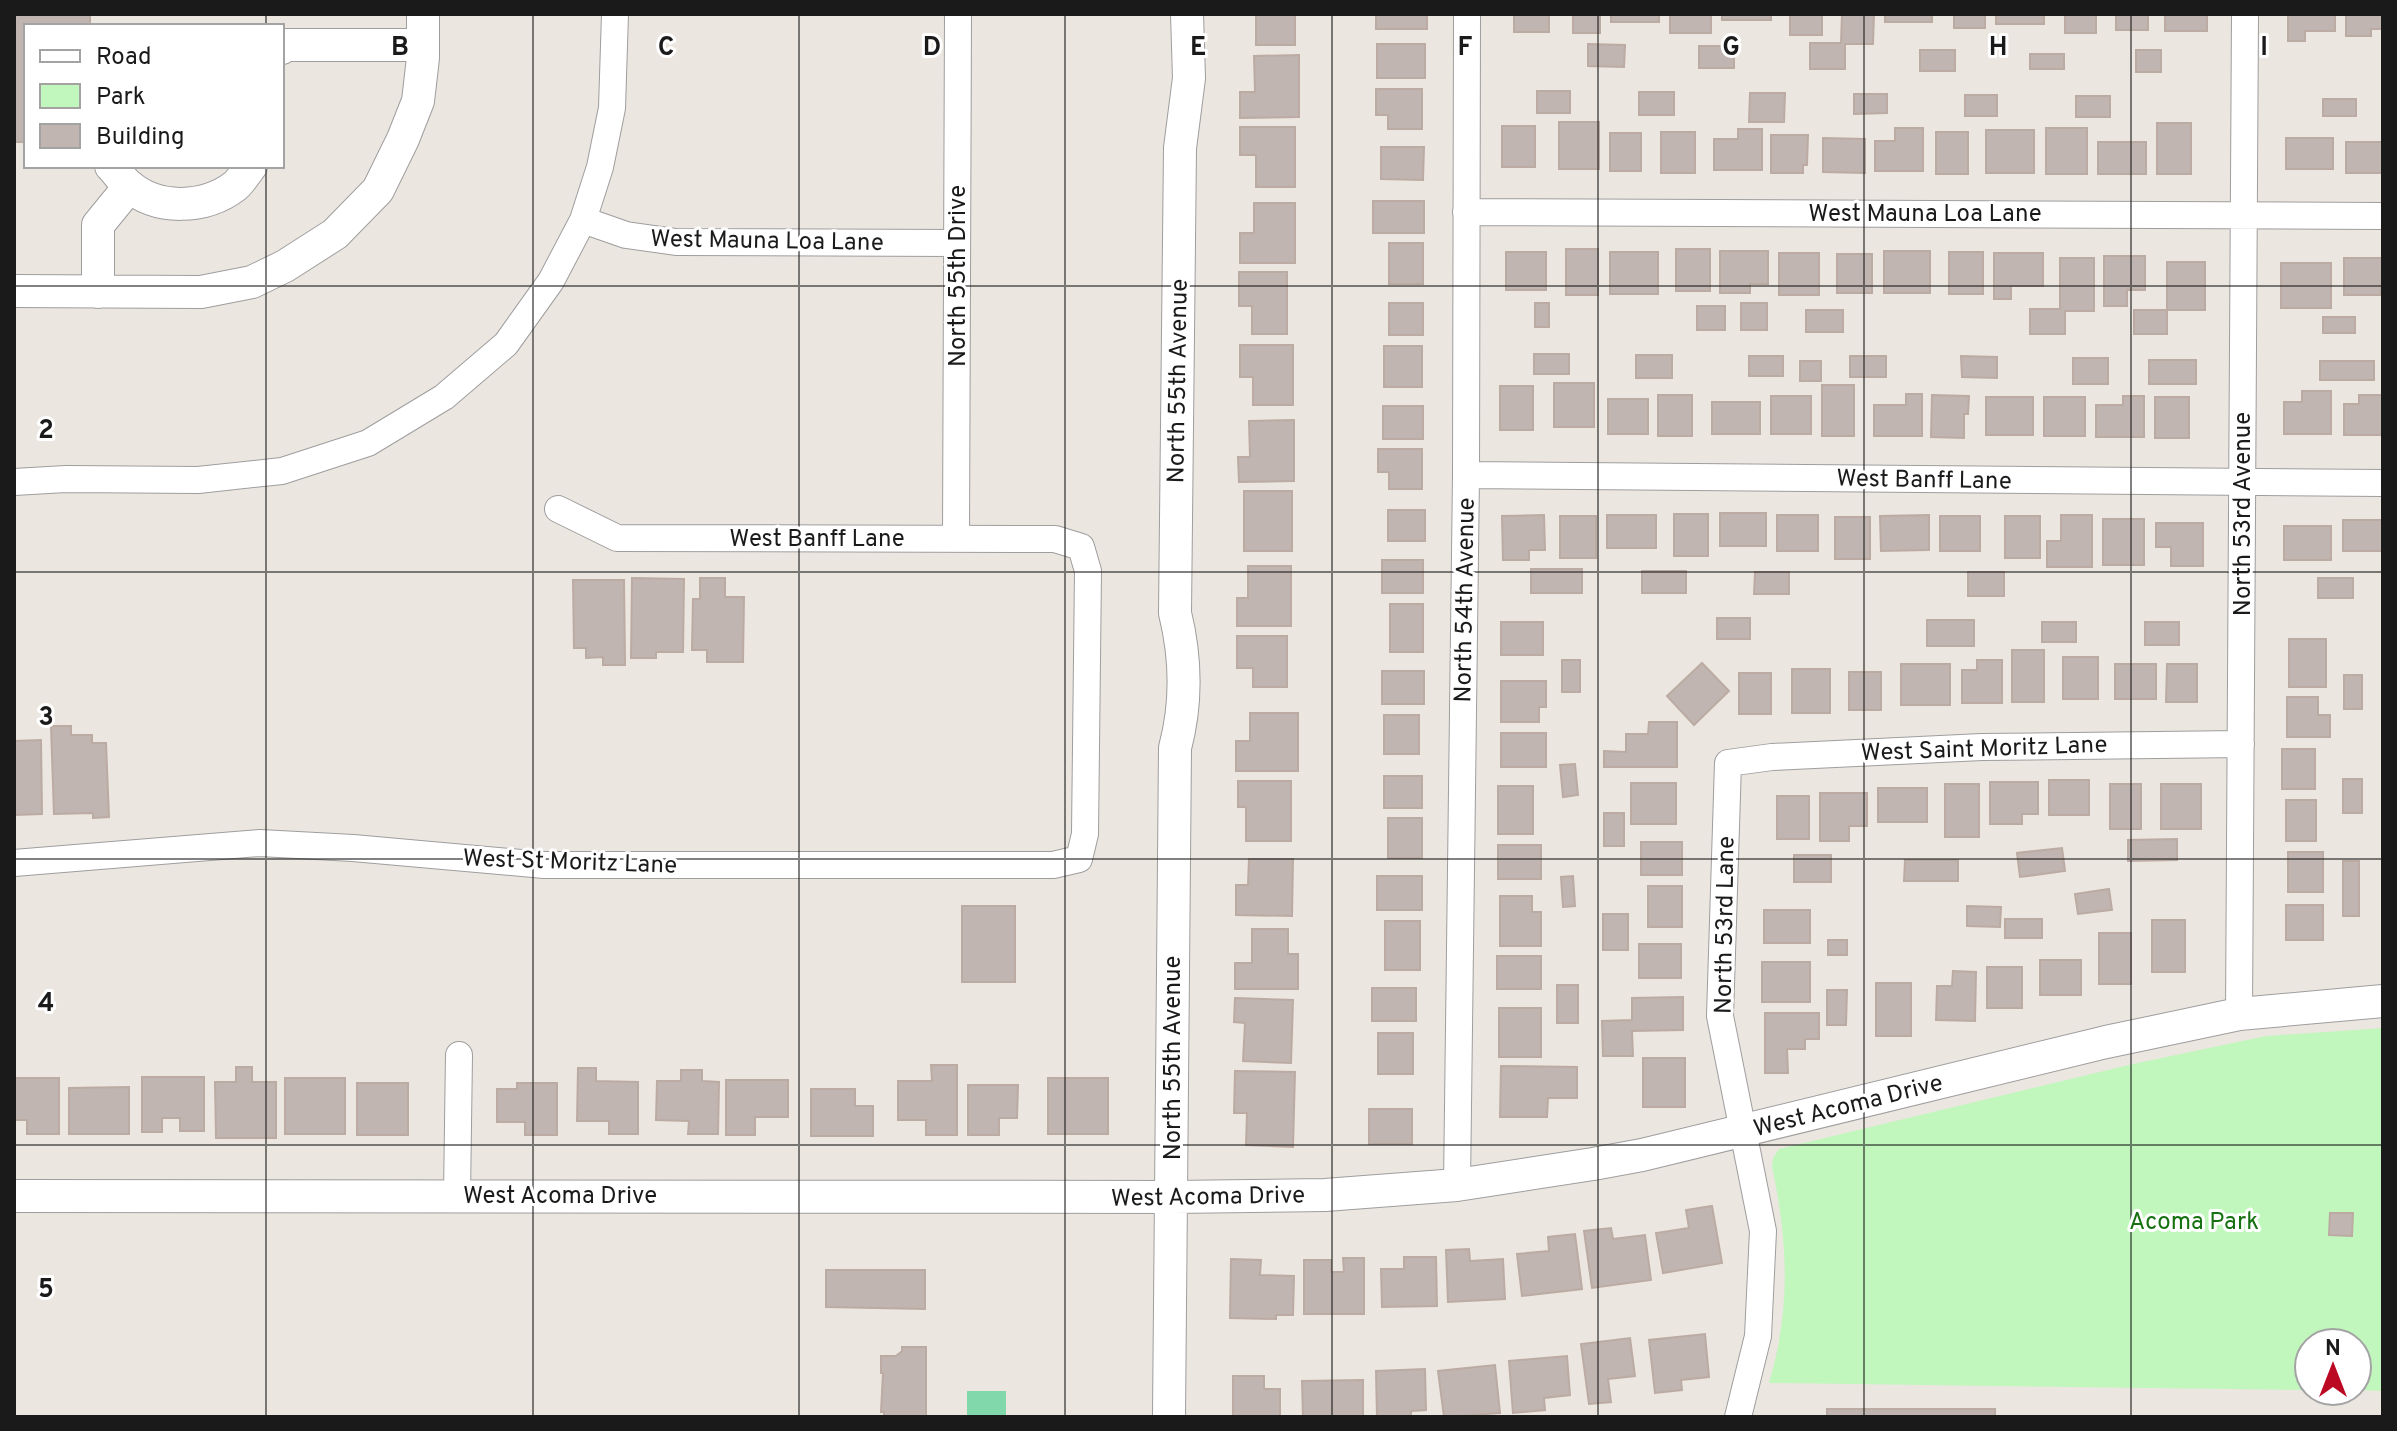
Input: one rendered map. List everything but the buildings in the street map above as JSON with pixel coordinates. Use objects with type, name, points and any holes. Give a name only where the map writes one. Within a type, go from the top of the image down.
[{"type":"street","points":[[14,482],[66,479],[198,480],[282,471],[368,443],[444,397],[506,344],[551,281],[583,220],[600,167],[612,108],[615,14]]},
{"type":"street","name":"North 55th Drive","points":[[956,539],[958,14]]},
{"type":"street","name":"North 55th Avenue","points":[[1168,14],[1168,81],[1180,148]]},
{"type":"street","name":"North 55th Avenue","points":[[1169,1417],[1175,748],[1183,715],[1183,644],[1175,613],[1180,148],[1189,78],[1187,14]]},
{"type":"street","name":"North 54th Avenue","points":[[1457,1185],[1466,475],[1467,14]]},
{"type":"street","name":"North 53rd Avenue","points":[[2239,1014],[2245,14]]},
{"type":"street","points":[[14,291],[201,292],[252,282],[285,266],[335,234],[378,190],[403,139],[418,101],[423,30],[284,46]]},
{"type":"street","points":[[98,292],[98,225],[120,176],[154,200],[183,205],[211,200],[235,185],[249,168]]},
{"type":"street","name":"West Mauna Loa Lane","points":[[1466,212],[2383,216]]},
{"type":"street","name":"West Mauna Loa Lane","points":[[583,220],[626,235],[676,242],[957,243]]},
{"type":"street","name":"West Banff Lane","points":[[1466,475],[2383,483]]},
{"type":"street","name":"West Banff Lane","points":[[558,509],[617,538],[1055,539],[1081,547],[1088,571],[1085,834],[1079,859]]},
{"type":"street","name":"West Saint Moritz Lane","points":[[1728,763],[1772,757],[1982,747],[2099,743],[2241,744]]},
{"type":"street","name":"North 53rd Lane","points":[[1728,763],[1720,1016],[1763,1231],[1758,1336],[1738,1417]]},
{"type":"street","name":"West St Moritz Lane","points":[[14,863],[260,843],[544,865],[1053,865],[1079,859]]},
{"type":"street","name":"West Acoma Drive","points":[[14,1196],[1173,1197],[1325,1195],[1457,1185],[1642,1155],[2106,1042],[2239,1014],[2383,1001]]},
{"type":"street","points":[[457,1195],[459,1055]]},
{"type":"green space","name":"Acoma Park","points":[[2383,1028],[2383,1391],[2373,1391],[2373,1327],[2293,1327],[2293,1390],[1769,1383],[1784,1302],[1784,1248],[1772,1167],[1779,1149],[2133,1064],[2266,1036]]},
{"type":"green space","points":[[967,1391],[1006,1391],[1006,1417],[967,1417]]}]
